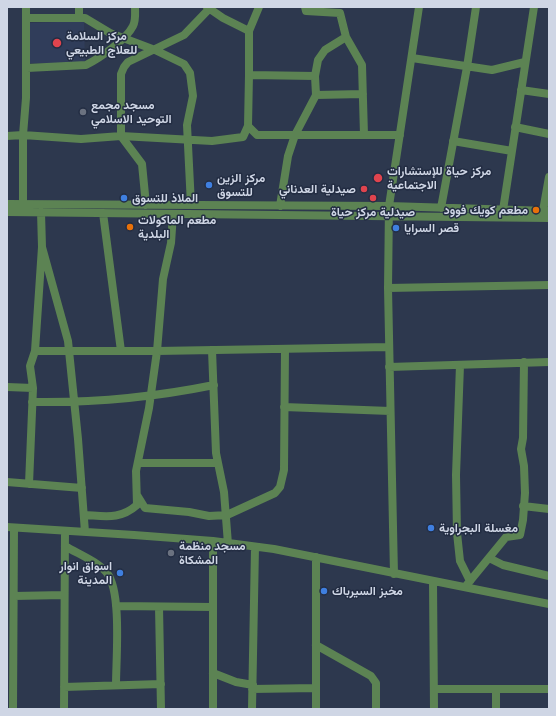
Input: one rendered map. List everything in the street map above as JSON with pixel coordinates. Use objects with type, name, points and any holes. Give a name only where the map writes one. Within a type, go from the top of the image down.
[{"type":"street","points":[[23,205],[23,135],[27,68],[26,7]]},
{"type":"street","points":[[79,7],[79,17]]},
{"type":"street","points":[[27,68],[86,65],[123,39],[134,24],[134,7]]},
{"type":"street","points":[[7,136],[23,135],[81,138],[121,136],[212,140],[243,137],[248,126],[249,30],[259,7]]},
{"type":"street","points":[[305,7],[306,11],[340,13],[346,38],[362,65],[364,135]]},
{"type":"street","points":[[394,574],[389,366],[388,216],[419,7]]},
{"type":"street","points":[[441,208],[467,67],[476,7]]},
{"type":"street","points":[[503,210],[534,7]]},
{"type":"street","points":[[146,205],[142,164],[121,136],[121,74],[124,67],[128,62],[184,35],[208,8],[249,30]]},
{"type":"street","points":[[26,18],[79,17],[90,21],[123,39],[155,50],[184,64],[190,73],[193,96],[192,109],[188,120],[191,205]]},
{"type":"street","points":[[280,206],[284,170],[295,135],[316,95],[314,76],[321,54],[346,38]]},
{"type":"street","points":[[412,58],[467,67],[499,69],[525,62]]},
{"type":"street","points":[[249,75],[314,76]]},
{"type":"street","points":[[521,90],[549,94]]},
{"type":"street","points":[[316,95],[363,94]]},
{"type":"street","points":[[248,126],[257,135],[400,136]]},
{"type":"street","points":[[515,127],[549,134]]},
{"type":"street","points":[[453,140],[512,152]]},
{"type":"street","points":[[7,204],[389,206],[546,211],[549,177]]},
{"type":"street","points":[[7,212],[549,218]]},
{"type":"street","points":[[29,484],[33,388],[30,366],[35,351],[42,247],[41,212]]},
{"type":"street","points":[[103,213],[121,351]]},
{"type":"street","points":[[84,515],[124,514],[137,505],[138,463],[157,352],[163,279],[171,243],[173,214]]},
{"type":"street","points":[[42,247],[66,330],[75,403],[85,532]]},
{"type":"street","points":[[388,288],[549,285]]},
{"type":"street","points":[[35,351],[157,352],[389,347]]},
{"type":"street","points":[[137,495],[145,508],[188,512],[203,516],[227,515],[275,493],[280,487],[284,470],[285,349]]},
{"type":"street","points":[[212,350],[215,445],[224,492],[227,515],[228,544]]},
{"type":"street","points":[[467,584],[506,538],[520,535],[523,520],[524,466],[520,450],[523,438],[524,362]]},
{"type":"street","points":[[389,366],[549,362]]},
{"type":"street","points":[[460,365],[456,475],[457,533],[460,561],[467,584]]},
{"type":"street","points":[[32,402],[75,403],[182,391],[214,385]]},
{"type":"street","points":[[7,387],[33,388]]},
{"type":"street","points":[[284,407],[390,411]]},
{"type":"street","points":[[138,463],[218,463]]},
{"type":"street","points":[[7,482],[82,488]]},
{"type":"street","points":[[523,506],[549,508]]},
{"type":"street","points":[[12,709],[14,596],[11,528],[85,532],[213,542],[255,547],[316,557],[432,581],[467,584],[549,604]]},
{"type":"street","points":[[64,709],[65,531]]},
{"type":"street","points":[[213,542],[213,709]]},
{"type":"street","points":[[65,546],[107,572],[113,584],[116,606],[116,685]]},
{"type":"street","points":[[252,709],[255,547]]},
{"type":"street","points":[[316,557],[316,709]]},
{"type":"street","points":[[489,558],[503,565],[549,576]]},
{"type":"street","points":[[432,581],[434,709]]},
{"type":"street","points":[[14,596],[64,595]]},
{"type":"street","points":[[116,606],[213,607]]},
{"type":"street","points":[[159,607],[161,709]]},
{"type":"street","points":[[316,645],[372,676],[376,683],[376,709]]},
{"type":"street","points":[[213,673],[252,687],[316,688]]},
{"type":"street","points":[[64,686],[161,684]]},
{"type":"street","points":[[434,689],[549,689]]},
{"type":"street","points":[[496,690],[496,709]]},
{"type":"shaded area","name":"مركز السلامة للعلاج الطبيعي","points":[[84,21],[85,63],[29,63],[30,23]]},
{"type":"place","name":"مركز السلامة للعلاج الطبيعي","points":[[57,43]]},
{"type":"place","name":"مسجد مجمع التوحيد الاسلامي","points":[[83,112]]},
{"type":"place","name":"مركز حياة للإستشارات الاجتماعية","points":[[378,178]]},
{"type":"place","name":"مركز الزين للتسوق","points":[[209,185]]},
{"type":"place","name":"صيدلية العدناني","points":[[364,189]]},
{"type":"place","name":"الملاذ للتسوق","points":[[124,198]]},
{"type":"place","name":"صيدلية مركز حياة","points":[[373,198]]},
{"type":"place","name":"مطعم كويك فوود","points":[[536,210]]},
{"type":"place","name":"مطعم الماكولات البلدية","points":[[130,227]]},
{"type":"place","name":"قصر السرايا","points":[[396,228]]},
{"type":"place","name":"مغسلة البجراوية","points":[[431,528]]},
{"type":"place","name":"مسجد منظمة المشكاة","points":[[171,553]]},
{"type":"place","name":"اسواق انوار المدينة","points":[[120,573]]},
{"type":"place","name":"مخبز السيرباك","points":[[324,591]]}]
